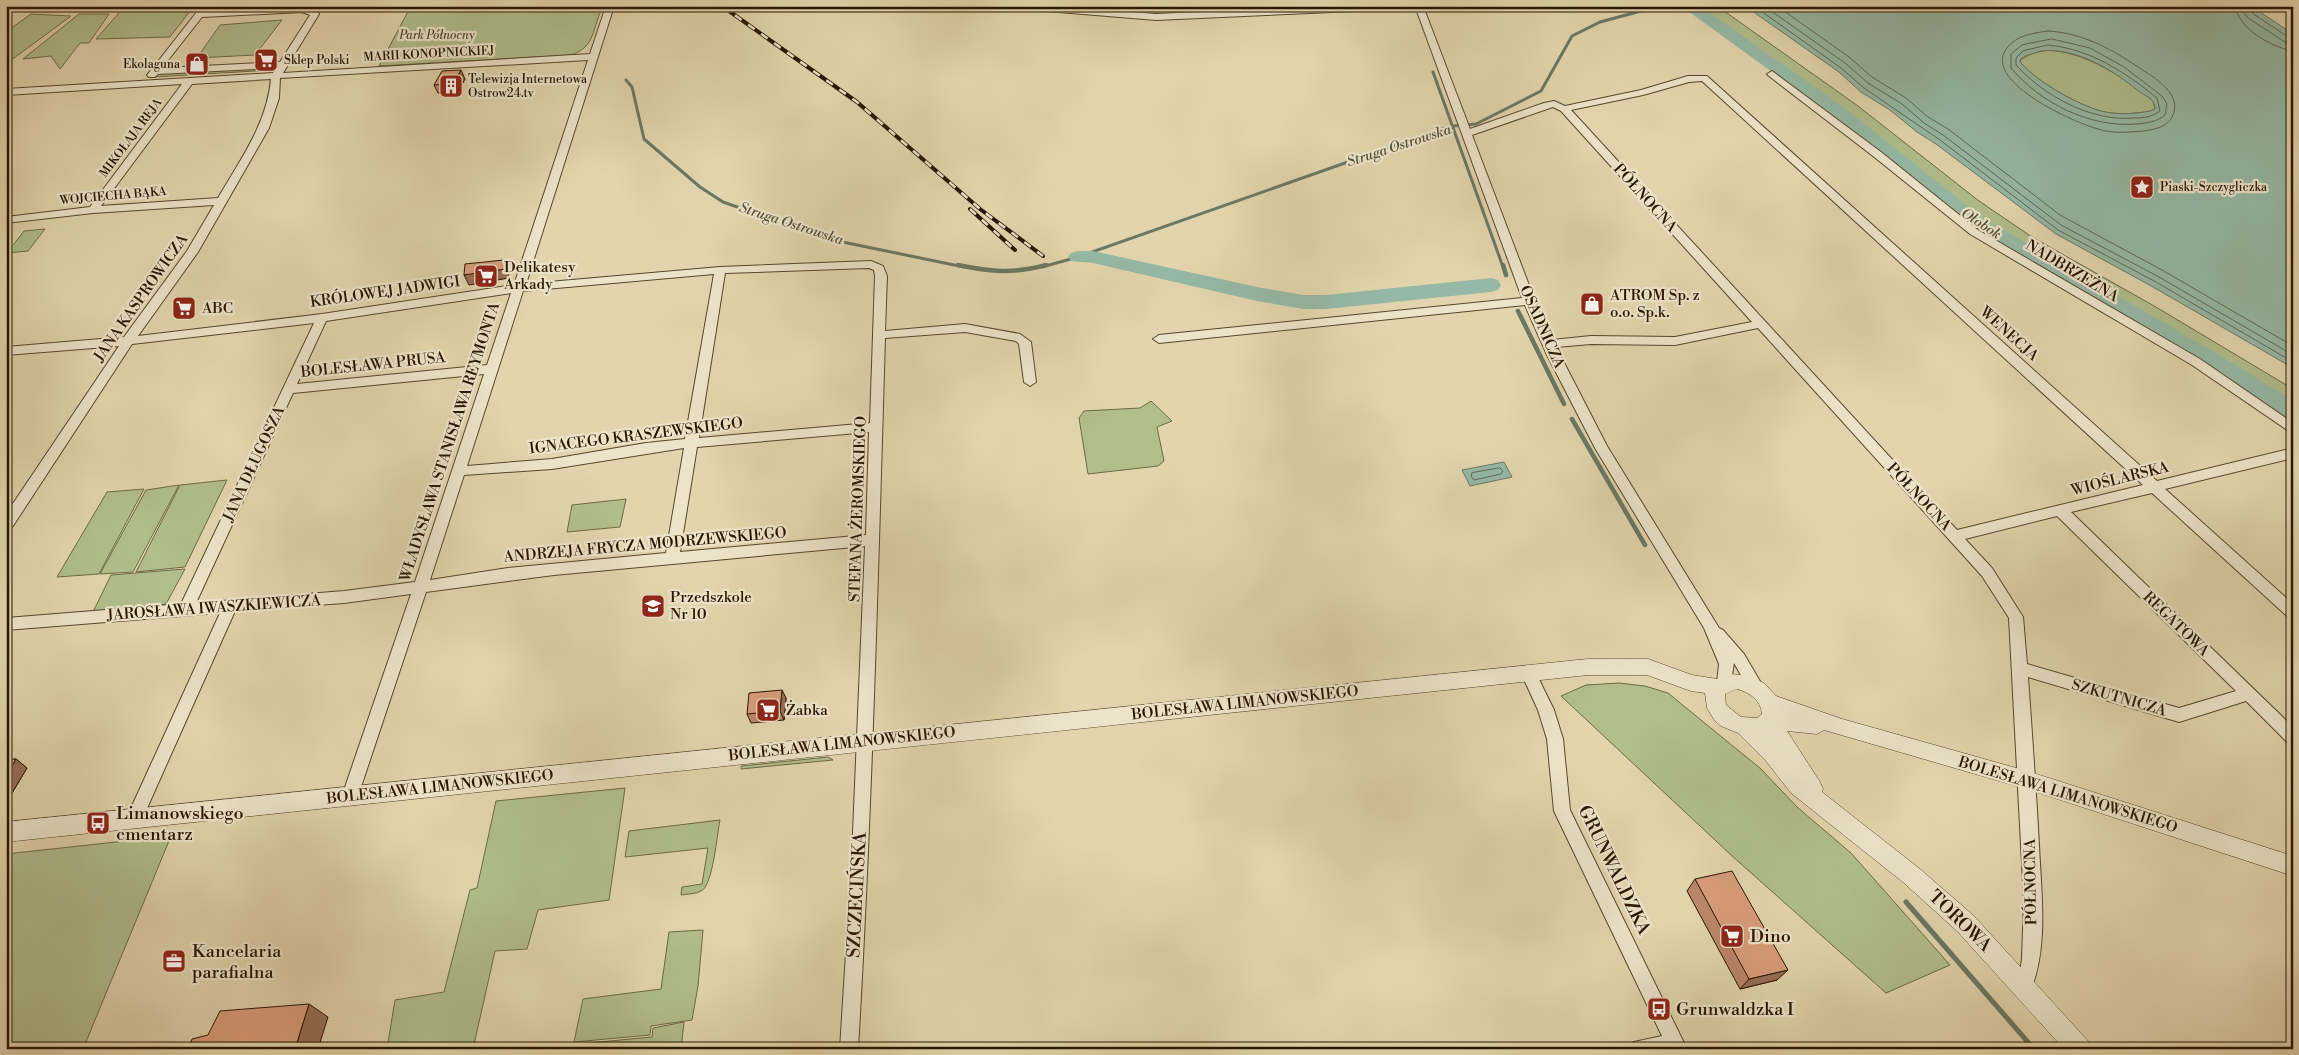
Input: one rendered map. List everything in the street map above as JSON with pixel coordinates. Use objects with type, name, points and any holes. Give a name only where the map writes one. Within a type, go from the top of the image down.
[{"type":"street","points":[[146,84],[206,6]]},
{"type":"street","points":[[1022,6],[1156,17],[1400,6]]},
{"type":"street","name":"OSADNICZA","points":[[1419,6],[1529,302],[1601,448],[1711,626],[1727,664],[1722,685]]},
{"type":"street","name":"WŁADYSŁAWA STANISŁAWA REYMONTA","points":[[350,796],[611,8]]},
{"type":"street","points":[[199,15],[302,9],[311,11],[315,17],[276,76]]},
{"type":"street","name":"MARII KONOPNICKIEJ","points":[[7,92],[594,57]]},
{"type":"street","points":[[156,71],[283,65]]},
{"type":"street","name":"NADBRZEŻNA","points":[[1772,74],[1877,154],[1974,232],[2196,362],[2293,430]]},
{"type":"street","name":"JANA KASPROWICZA","points":[[6,525],[128,341],[187,259],[222,201],[264,128],[274,98],[276,76]]},
{"type":"street","name":"WENECJA","points":[[1564,109],[1643,92],[1688,79],[1704,78],[2293,613]]},
{"type":"street","name":"MIKOŁAJA REJA","points":[[93,210],[189,81]]},
{"type":"street","points":[[1467,133],[1544,106],[1554,104],[1564,109]]},
{"type":"street","name":"PÓŁNOCNA","points":[[1564,109],[1987,572],[2016,617],[2027,780],[2032,911],[2029,974],[2024,986]]},
{"type":"street","name":"WOJCIECHA BĄKA","points":[[6,220],[93,210],[222,201]]},
{"type":"street","name":"KRÓLOWEJ JADWIGI","points":[[6,351],[128,341],[322,318],[518,288],[720,270],[871,264],[879,268],[881,276]]},
{"type":"street","points":[[672,559],[720,270]]},
{"type":"street","name":"STEFANA ŻEROMSKIEGO","points":[[865,742],[874,540],[881,276]]},
{"type":"street","points":[[1159,339],[1529,302]]},
{"type":"street","name":"JANA DŁUGOSZA","points":[[186,609],[322,318]]},
{"type":"street","points":[[1549,344],[1592,340],[1675,341],[1760,324]]},
{"type":"street","points":[[878,335],[965,328],[1020,338],[1024,342],[1030,382]]},
{"type":"street","name":"BOLESŁAWA PRUSA","points":[[289,389],[491,370]]},
{"type":"street","name":"IGNACEGO KRASZEWSKIEGO","points":[[459,470],[552,464],[646,448],[877,427]]},
{"type":"street","name":"WIOŚLARSKA","points":[[1954,536],[2293,453]]},
{"type":"street","name":"REGATOWA","points":[[2060,510],[2293,737]]},
{"type":"street","name":"ANDRZEJA FRYCZA MODRZEWSKIEGO","points":[[420,585],[874,540]]},
{"type":"street","name":"JAROSŁAWA IWASZKIEWICZA","points":[[6,624],[344,597],[399,591],[420,585]]},
{"type":"street","points":[[134,819],[230,606]]},
{"type":"street","name":"OSADNICZA","points":[[1711,626],[1731,647],[1756,688]]},
{"type":"street","name":"BOLESŁAWA LIMANOWSKIEGO","points":[[6,832],[1529,673],[1624,666],[1648,667],[1691,683],[1722,685]]},
{"type":"street","name":"SZKUTNICZA","points":[[2020,668],[2180,715],[2247,694]]},
{"type":"street","name":"GRUNWALDZKA","points":[[1529,673],[1552,729],[1557,747],[1559,796],[1562,811],[1677,1046]]},
{"type":"street","name":"BOLESŁAWA LIMANOWSKIEGO","points":[[1678,677],[1720,713]]},
{"type":"street","points":[[1737,681],[1756,688],[1769,712],[1762,726],[1745,728],[1727,720],[1720,713],[1714,698],[1715,690],[1722,685],[1737,681]]},
{"type":"street","name":"BOLESŁAWA LIMANOWSKIEGO","points":[[1769,712],[1842,728],[2027,780],[2293,866]]},
{"type":"street","name":"TOROWA","points":[[1769,712],[1826,808]]},
{"type":"street","name":"TOROWA","points":[[1745,728],[1773,755],[1798,786],[1938,898],[1966,924],[2080,1049]]},
{"type":"street","name":"SZCZECIŃSKA","points":[[849,1049],[865,742]]},
{"type":"street","points":[[1641,1049],[1677,1046]]},
{"type":"green space","points":[[125,6],[194,6],[170,37],[96,39]]},
{"type":"green space","name":"Park Północny","points":[[411,6],[603,6],[589,42],[579,52],[571,55],[379,66]]},
{"type":"green space","points":[[1701,6],[1717,6],[1858,106],[1979,201],[2032,237],[2156,307],[2293,389],[2293,405],[2213,355],[1978,220],[1849,113],[1709,15],[1706,9]]},
{"type":"green space","points":[[31,14],[71,16],[14,58],[6,58],[6,32]]},
{"type":"green space","points":[[79,14],[109,14],[89,43],[80,43],[60,69],[51,56],[23,59]]},
{"type":"green space","points":[[282,20],[255,55],[197,58],[220,25]]},
{"type":"green space","points":[[2048,50],[2063,52],[2091,61],[2117,75],[2153,101],[2155,109],[2137,113],[2109,113],[2084,105],[2060,93],[2028,70],[2020,60],[2033,53]]},
{"type":"green space","points":[[275,67],[272,70],[154,77],[157,74]]},
{"type":"green space","points":[[45,229],[28,251],[7,253],[24,231]]},
{"type":"green space","points":[[1151,401],[1172,421],[1157,427],[1164,461],[1158,466],[1088,474],[1079,418],[1084,411],[1140,408]]},
{"type":"green space","points":[[227,480],[185,567],[136,572],[180,485]]},
{"type":"green space","points":[[179,485],[133,572],[100,574],[146,490]]},
{"type":"green space","points":[[144,489],[99,574],[57,577],[107,492]]},
{"type":"green space","points":[[626,499],[620,527],[567,532],[572,505]]},
{"type":"green space","points":[[185,569],[166,604],[93,612],[111,575]]},
{"type":"green space","points":[[1619,683],[1645,686],[1668,693],[1761,769],[1797,807],[1851,853],[1950,965],[1886,993],[1731,855],[1561,696],[1586,685]]},
{"type":"green space","points":[[828,757],[833,760],[741,769],[741,766]]},
{"type":"green space","points":[[625,788],[609,900],[538,910],[527,949],[495,951],[473,1049],[387,1049],[395,1000],[444,992],[470,890],[477,888],[496,801]]},
{"type":"green space","points":[[720,820],[709,880],[699,892],[681,895],[682,887],[702,884],[708,848],[625,857],[629,831]]},
{"type":"green space","points":[[171,836],[83,1049],[6,1049],[6,854]]},
{"type":"green space","points":[[703,930],[698,986],[692,1020],[651,1026],[650,1035],[574,1042],[583,999],[661,989],[669,932]]},
{"type":"green space","points":[[684,1022],[681,1049],[555,1049],[556,1046],[652,1037],[653,1028]]},
{"type":"water","name":"Piaski-Szczygliczka","points":[[1745,6],[2251,6],[2293,34],[2293,368],[2153,287],[2056,234],[1890,110],[1861,92],[1839,72]],"holes":[[[2041,51],[2054,51],[2080,56],[2105,67],[2149,98],[2155,105],[2155,109],[2125,114],[2109,113],[2095,109],[2048,86],[2028,70],[2020,60],[2025,56]]]},
{"type":"water","points":[[1504,462],[1512,477],[1470,486],[1462,470]]},
{"type":"building","points":[[461,70],[453,84],[434,85],[442,71]]},
{"type":"building","points":[[504,260],[505,269],[464,275],[465,264]]},
{"type":"building","points":[[782,690],[780,711],[747,714],[749,693]]},
{"type":"building","points":[[16,759],[6,776],[6,760]]},
{"type":"building","points":[[1732,871],[1788,970],[1749,979],[1695,879]]},
{"type":"building","points":[[309,1004],[295,1049],[189,1049],[192,1039],[208,1035],[220,1011]]},
{"type":"waterway","name":"Ołobok","points":[[1689,6],[1840,113],[1974,221],[2210,359],[2293,412]]},
{"type":"waterway","name":"Struga Ostrowska","points":[[1452,126],[1476,124],[1541,91],[1572,36],[1600,22],[1641,11],[1690,7]]},
{"type":"waterway","points":[[1433,72],[1452,126]]},
{"type":"waterway","name":"Struga Ostrowska","points":[[626,80],[632,87],[644,139],[700,187],[723,202],[828,239],[964,267]]},
{"type":"waterway","name":"Struga Ostrowska","points":[[1042,267],[1078,257],[1452,126]]},
{"type":"waterway","points":[[1452,126],[1503,267]]},
{"type":"waterway","name":"Struga Ostrowska","points":[[1078,257],[1093,257],[1257,294],[1303,302],[1326,302],[1491,285]]},
{"type":"waterway","name":"Struga Ostrowska","points":[[958,265],[1002,271],[1023,270],[1046,265]]},
{"type":"waterway","points":[[1503,265],[1506,275]]},
{"type":"waterway","points":[[1518,311],[1564,404]]},
{"type":"waterway","points":[[1572,419],[1645,545]]},
{"type":"waterway","points":[[1906,902],[2034,1049]]},
{"type":"railway","points":[[722,6],[857,102],[980,209],[1043,256]]},
{"type":"railway","points":[[970,209],[1015,250]]},
{"type":"place","name":"Sklep Polski","points":[[266,60]]},
{"type":"place","name":"Ekolaguna","points":[[197,64]]},
{"type":"place","name":"Telewizja Internetowa Ostrow24.tv","points":[[451,86]]},
{"type":"place","name":"Piaski-Szczygliczka","points":[[2142,187]]},
{"type":"place","name":"Delikatesy Arkady","points":[[486,276]]},
{"type":"place","name":"ATROM Sp. z o.o. Sp.k.","points":[[1592,304]]},
{"type":"place","name":"ABC","points":[[184,308]]},
{"type":"place","name":"Przedszkole Nr 10","points":[[653,606]]},
{"type":"place","name":"Żabka","points":[[768,710]]},
{"type":"place","name":"Limanowskiego cmentarz","points":[[98,823]]},
{"type":"place","name":"Dino","points":[[1732,936]]},
{"type":"place","name":"Kancelaria parafialna","points":[[174,961]]},
{"type":"place","name":"Grunwaldzka I","points":[[1659,1009]]}]
